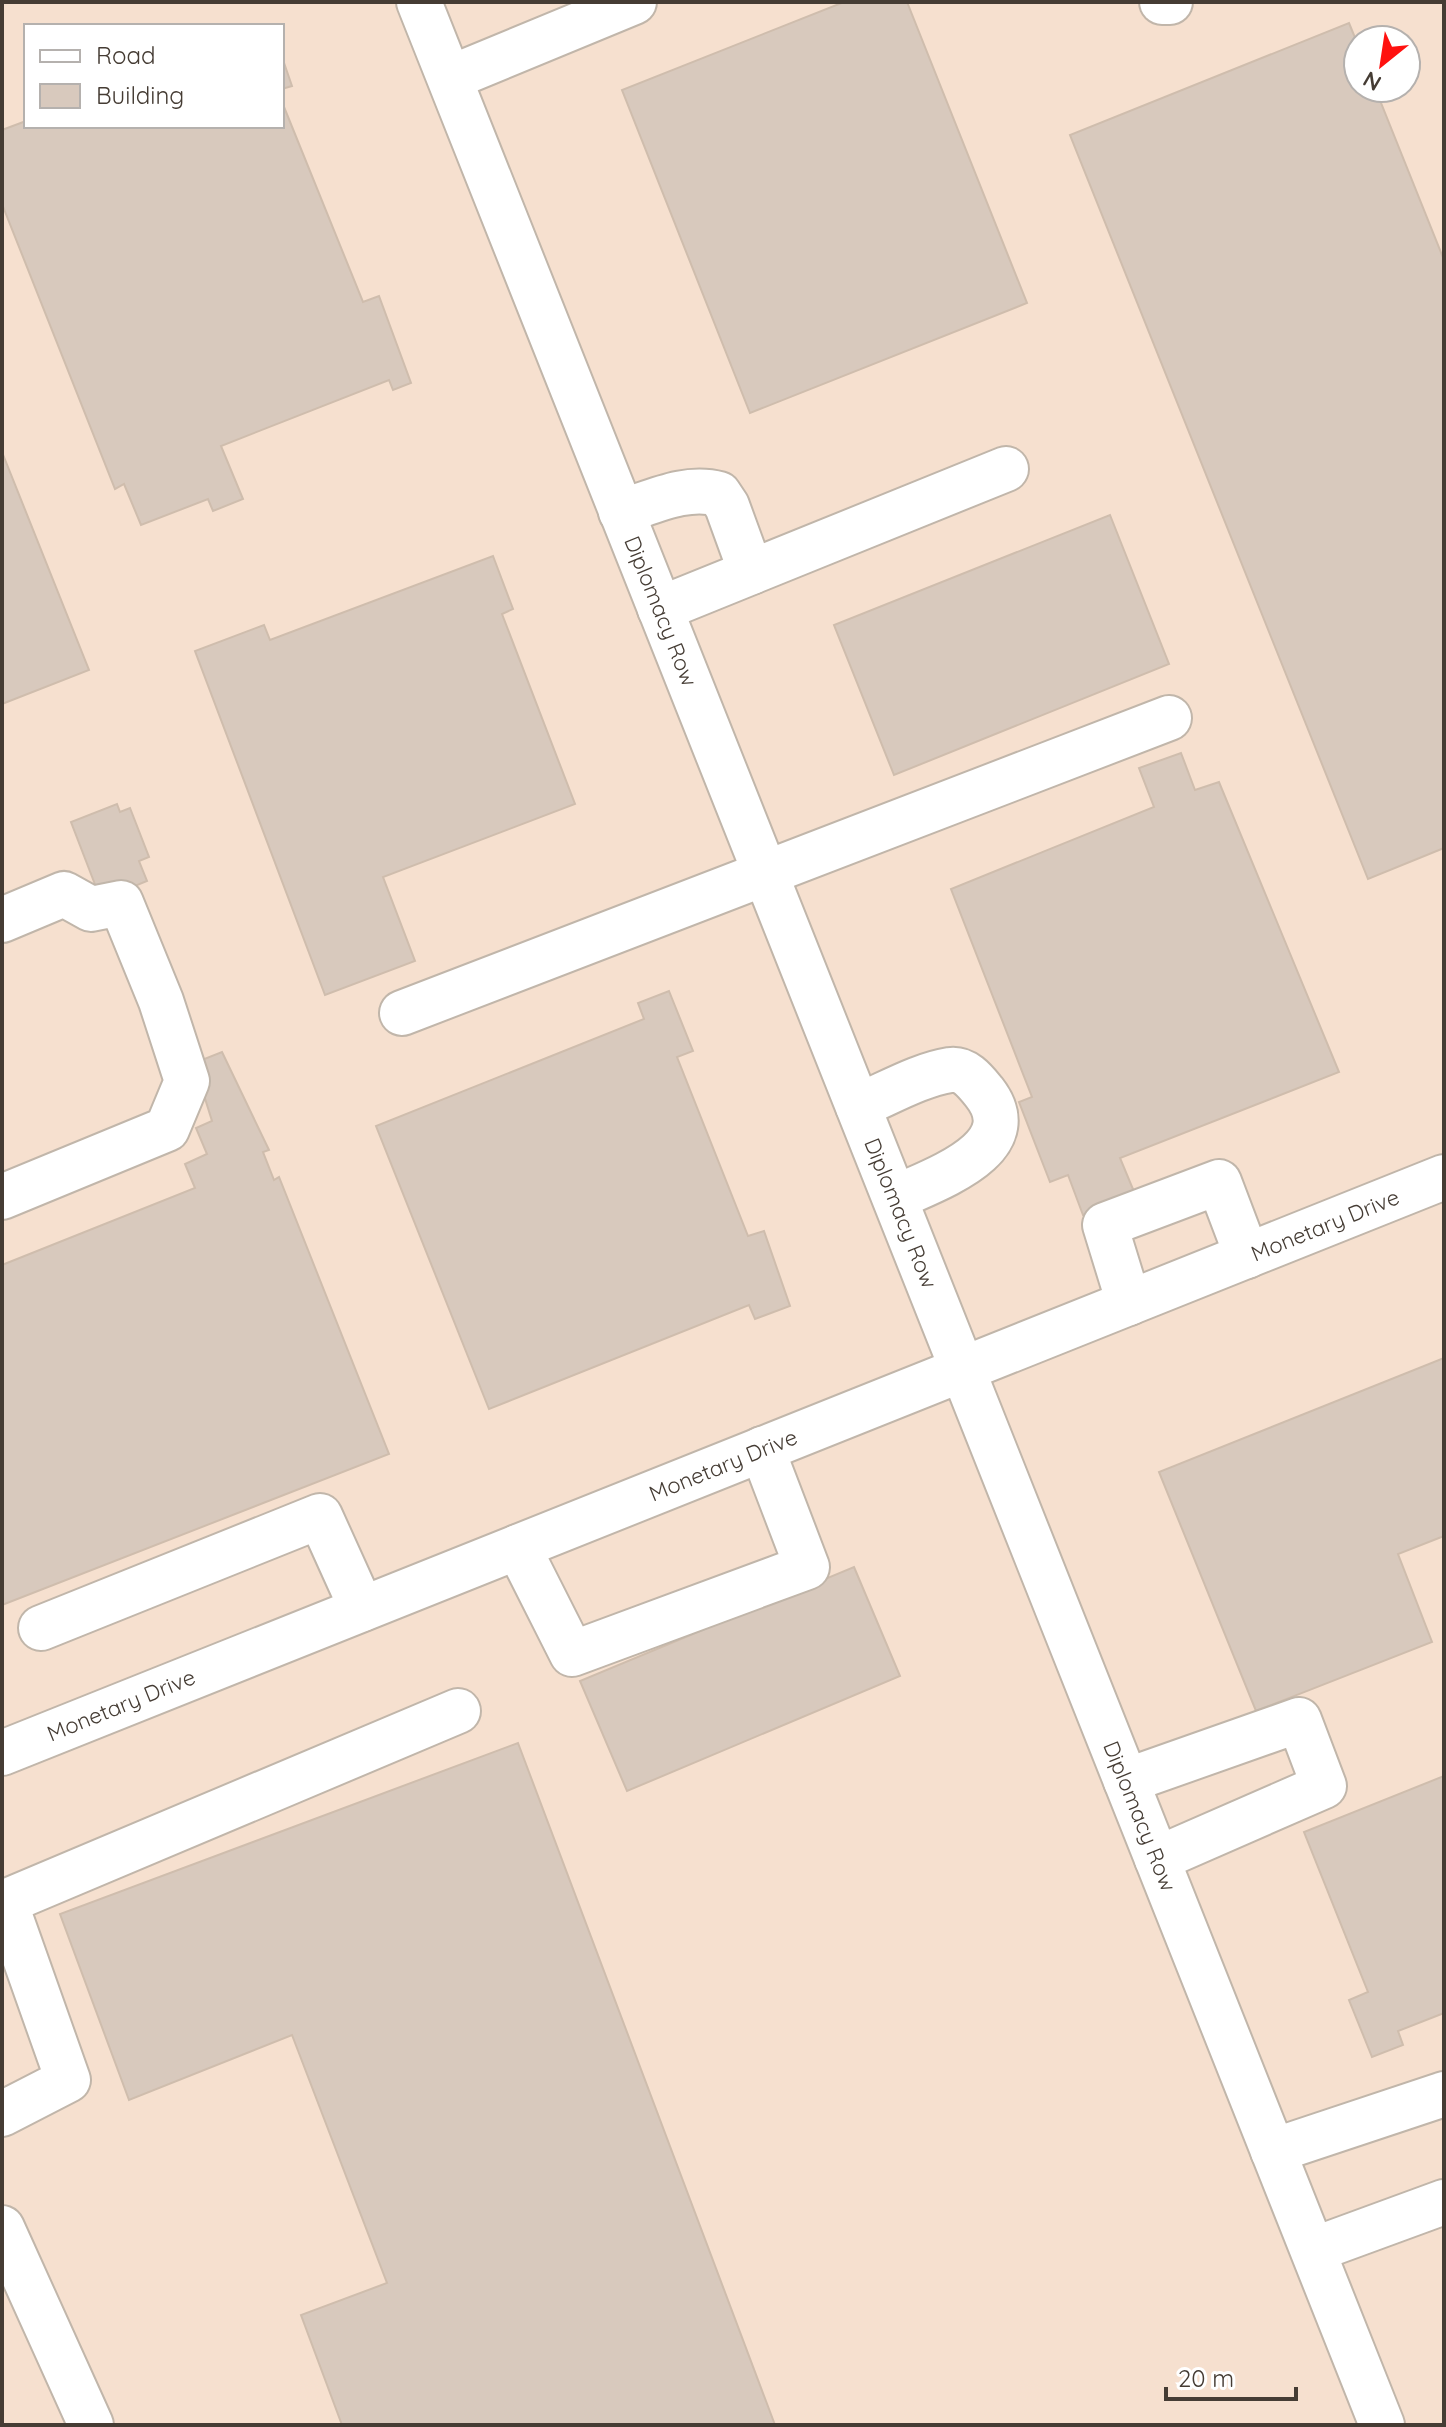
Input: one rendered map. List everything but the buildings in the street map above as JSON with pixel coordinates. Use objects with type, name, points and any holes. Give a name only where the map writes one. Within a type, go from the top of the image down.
[{"type":"street","name":"Diplomacy Row","points":[[419,2],[1382,2425]]},
{"type":"street","points":[[450,78],[634,2]]},
{"type":"street","points":[[1162,2],[1170,2]]},
{"type":"street","points":[[660,609],[1006,469]]},
{"type":"street","points":[[621,512],[686,492],[704,490],[719,494],[727,506],[751,572]]},
{"type":"street","points":[[402,1013],[1169,718]]},
{"type":"street","points":[[2,920],[64,894],[91,909],[121,903],[161,1001],[187,1081],[167,1129],[2,1197]]},
{"type":"street","points":[[858,1106],[952,1070],[970,1075],[987,1096],[995,1119],[989,1145],[967,1163],[895,1198]]},
{"type":"street","name":"Monetary Drive","points":[[2,1753],[1444,1177]]},
{"type":"street","points":[[1129,1303],[1105,1225],[1219,1182],[1247,1256]]},
{"type":"street","points":[[518,1547],[572,1654],[807,1567],[762,1449]]},
{"type":"street","points":[[41,1628],[320,1516],[362,1609]]},
{"type":"street","points":[[2,2114],[68,2080],[5,1902],[458,1711]]},
{"type":"street","points":[[1126,1781],[1299,1720],[1324,1786],[1157,1859]]},
{"type":"street","points":[[1273,2151],[1444,2094]]},
{"type":"street","points":[[1313,2250],[1444,2202]]},
{"type":"street","points":[[2,2228],[91,2425]]},
{"type":"shaded area","points":[[2,2],[1444,2],[1444,2425],[2,2425]]}]
